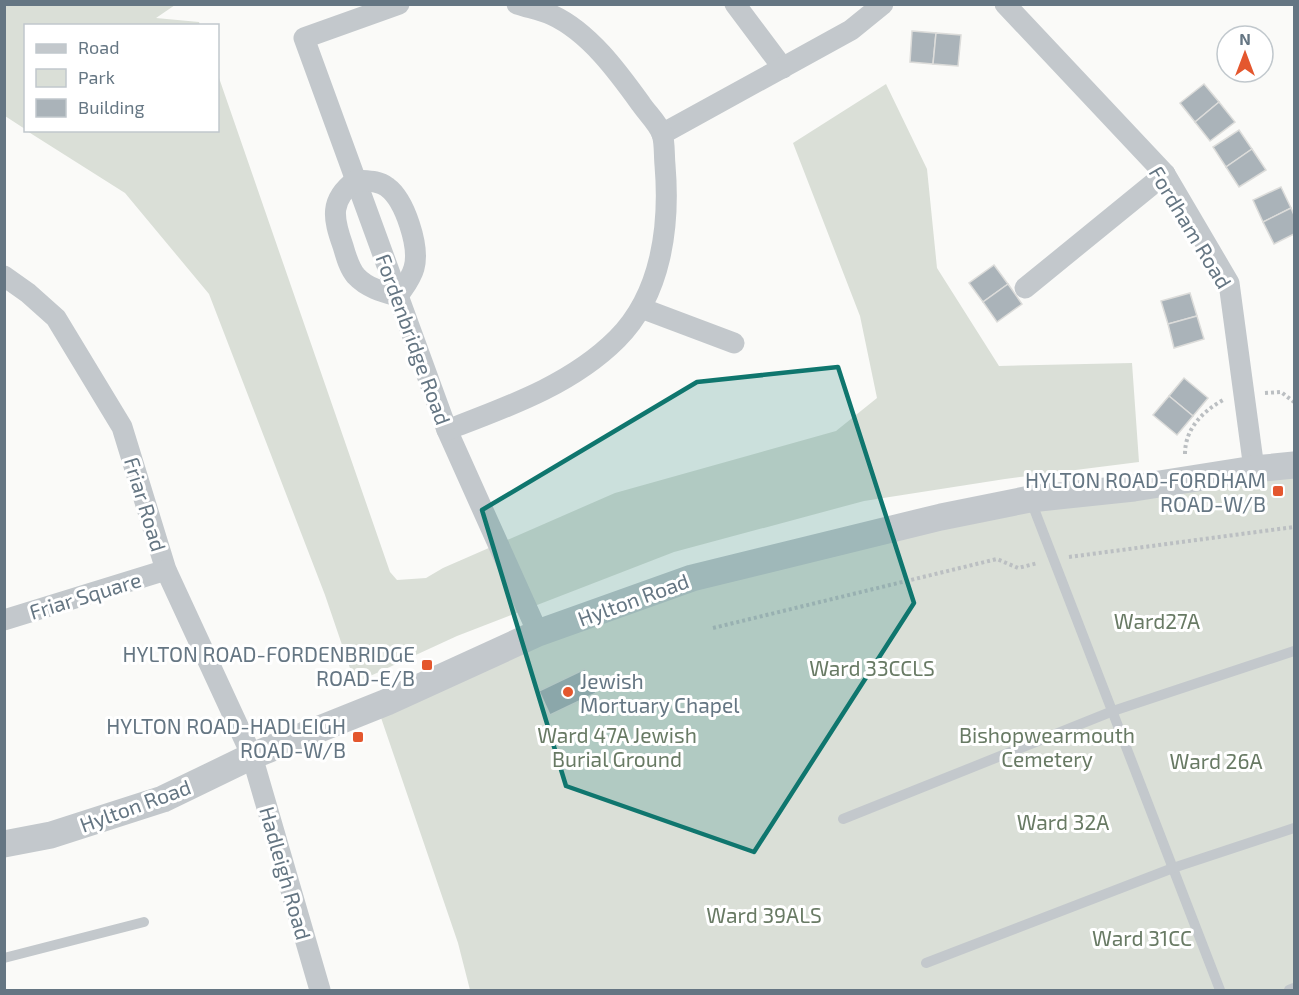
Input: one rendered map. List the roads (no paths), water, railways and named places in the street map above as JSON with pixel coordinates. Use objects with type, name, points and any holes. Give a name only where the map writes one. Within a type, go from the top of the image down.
[{"type":"street","name":"Fordenbridge Road","points":[[399,4],[304,38],[447,430],[537,633]]},
{"type":"street","points":[[447,430],[517,403],[573,375],[618,339],[641,308],[657,268],[666,228],[667,186],[662,134],[622,76],[589,41],[552,15],[517,4]]},
{"type":"street","points":[[735,4],[783,68]]},
{"type":"street","points":[[662,134],[851,30],[883,4]]},
{"type":"street","name":"Fordham Road","points":[[1005,4],[1165,174],[1229,283],[1254,469]]},
{"type":"street","points":[[1025,288],[1165,174]]},
{"type":"street","points":[[356,180],[376,181],[387,186],[396,195],[404,211],[417,255],[414,269],[398,296],[366,285],[350,265],[336,225],[335,210],[337,200],[344,189],[356,180]]},
{"type":"street","name":"Friar Road","points":[[4,276],[28,293],[56,318],[122,427],[166,570],[252,756]]},
{"type":"street","points":[[641,308],[734,343]]},
{"type":"street","name":"Hylton Road","points":[[4,844],[51,835],[163,799],[252,756],[387,702],[537,633],[692,578],[852,538],[1030,500],[1294,465]]},
{"type":"street","name":"Friar Square","points":[[4,620],[166,570]]},
{"type":"street","name":"Hadleigh Road","points":[[252,756],[320,990]]},
{"type":"lane","points":[[1030,500],[1055,559],[1220,990]]},
{"type":"lane","points":[[843,819],[1113,711],[1294,651]]},
{"type":"lane","points":[[926,963],[1173,868],[1294,828]]},
{"type":"lane","points":[[4,958],[144,922]]},
{"type":"lane","points":[[1289,990],[1294,988]]},
{"type":"place","name":"HYLTON ROAD-FORDHAM ROAD-W/B","points":[[1278,491]]},
{"type":"place","name":"HYLTON ROAD-FORDENBRIDGE ROAD-E/B","points":[[427,665]]},
{"type":"place","name":"Jewish Mortuary Chapel","points":[[568,692]]},
{"type":"place","name":"HYLTON ROAD-HADLEIGH ROAD-W/B","points":[[358,737]]},
{"type":"park label","name":"Ward27A","points":[[1157,620]]},
{"type":"park label","name":"Ward 33CCLS","points":[[872,667]]},
{"type":"park label","name":"Ward 47A Jewish Burial Ground","points":[[617,746]]},
{"type":"park label","name":"Bishopwearmouth Cemetery","points":[[1047,746]]},
{"type":"park label","name":"Ward 26A","points":[[1216,760]]},
{"type":"park label","name":"Ward 32A","points":[[1063,821]]},
{"type":"park label","name":"Ward 39ALS","points":[[764,914]]},
{"type":"park label","name":"Ward 31CC","points":[[1142,937]]}]
